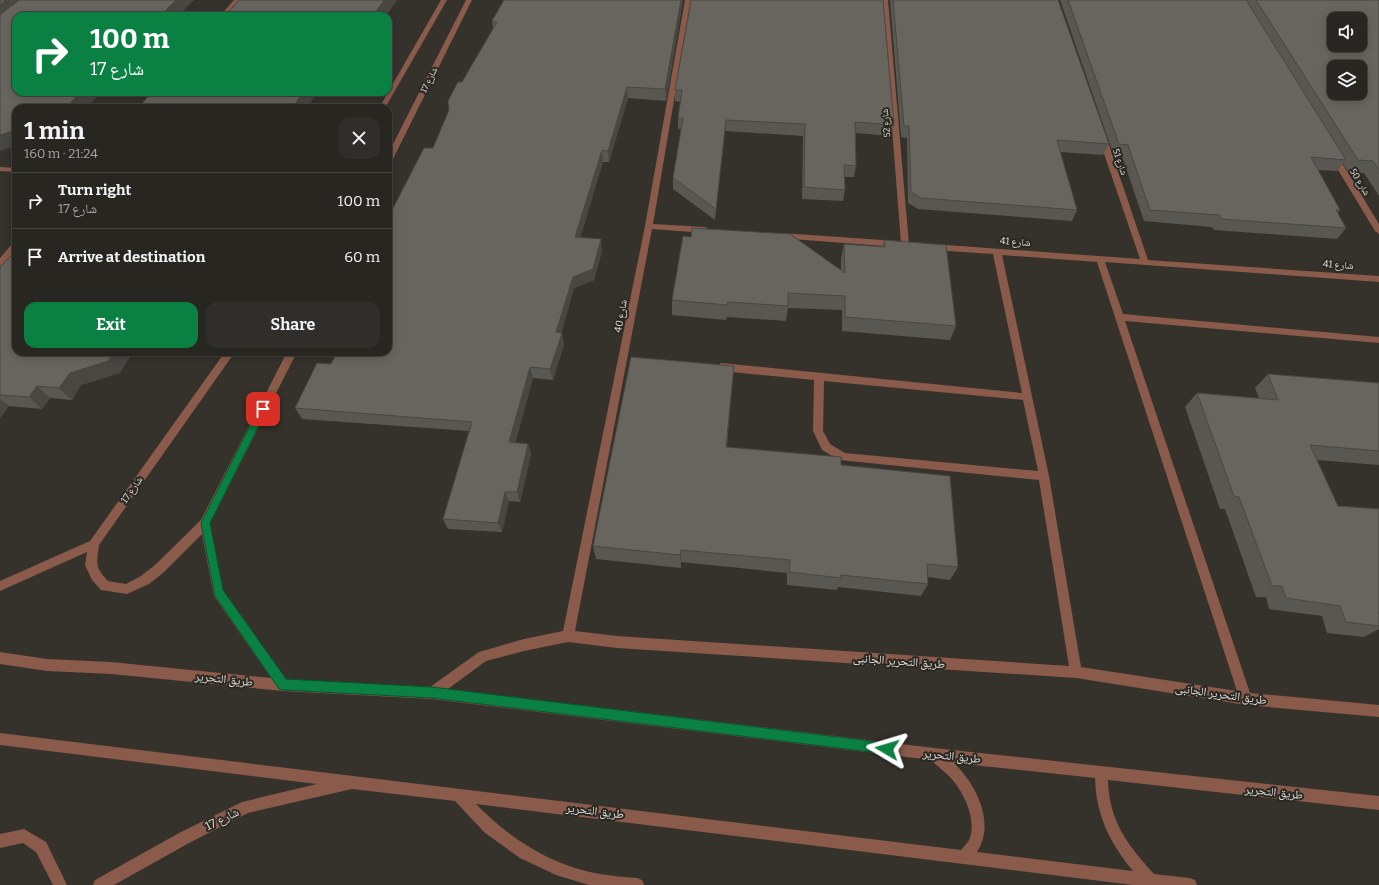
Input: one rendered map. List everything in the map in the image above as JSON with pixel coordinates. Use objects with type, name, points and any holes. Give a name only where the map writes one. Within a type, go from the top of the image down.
[{"type":"street","points":[[227,12],[238,0]]},
{"type":"street","points":[[392,91],[444,0]]},
{"type":"street","name":"شارع 17","points":[[392,153],[469,0]]},
{"type":"street","name":"شارع 40","points":[[568,636],[628,358],[688,0]]},
{"type":"street","name":"شارع 52","points":[[773,235],[909,245],[885,0]]},
{"type":"street","name":"شارع 51","points":[[1099,127],[1145,262]]},
{"type":"street","name":"شارع 50","points":[[1329,149],[1379,231]]},
{"type":"street","points":[[0,169],[12,170]]},
{"type":"street","points":[[649,226],[711,231]]},
{"type":"street","name":"شارع 41","points":[[928,246],[1379,279]]},
{"type":"street","points":[[0,263],[12,250]]},
{"type":"street","points":[[997,252],[1044,476],[1076,672]]},
{"type":"street","points":[[1100,259],[1246,699]]},
{"type":"street","points":[[1119,317],[1379,340]]},
{"type":"street","name":"شارع 17","points":[[94,544],[227,356]]},
{"type":"street","points":[[94,544],[91,565],[96,576],[105,586],[127,589],[145,580],[154,573],[205,523],[290,356]]},
{"type":"street","points":[[710,366],[1028,397]]},
{"type":"street","points":[[819,377],[818,431],[826,447],[843,458],[1044,476]]},
{"type":"street","points":[[205,523],[218,592],[283,685]]},
{"type":"street","points":[[0,586],[94,544]]},
{"type":"street","name":"طريق التحرير الجانبى","points":[[432,693],[483,656],[524,645],[568,636],[616,642],[1076,672],[1246,699],[1379,711]]},
{"type":"street","name":"طريق التحرير","points":[[0,658],[47,665],[111,668],[283,685],[432,693],[934,754],[1379,803]]},
{"type":"street","name":"طريق التحرير","points":[[0,739],[1190,885]]},
{"type":"street","points":[[934,754],[949,765],[962,780],[971,797],[976,819],[976,841],[964,857]]},
{"type":"street","points":[[1101,773],[1101,793],[1106,817],[1117,841],[1134,863],[1150,880]]},
{"type":"street","name":"شارع 17","points":[[100,885],[184,838],[247,807],[355,782]]},
{"type":"street","points":[[457,794],[490,828],[525,853],[561,870],[600,880],[637,885]]},
{"type":"street","points":[[0,842],[24,836],[41,847],[60,885]]},
{"type":"building","points":[[0,0],[6,0],[0,5]]},
{"type":"building","points":[[19,0],[176,0],[164,12],[12,12],[12,96],[77,96],[69,104],[12,104],[12,131],[0,135],[0,15],[9,8],[9,6],[12,6]]},
{"type":"building","points":[[239,0],[384,0],[376,12],[228,12]]},
{"type":"building","points":[[504,0],[681,0],[665,89],[627,87],[608,151],[602,150],[575,237],[601,239],[593,269],[573,277],[556,332],[562,333],[550,369],[530,367],[509,442],[528,444],[517,492],[505,492],[498,523],[443,519],[472,422],[295,408],[317,363],[331,364],[335,356],[392,356],[392,210],[424,148],[433,148],[449,110],[448,101],[458,82],[462,82],[497,22],[492,21]]},
{"type":"building","points":[[691,0],[883,0],[894,125],[855,122],[856,166],[844,165],[845,190],[804,187],[805,124],[726,120],[716,209],[673,178],[683,118],[678,118],[682,90],[675,90]]},
{"type":"building","points":[[893,0],[1058,0],[1109,144],[1057,140],[1077,210],[921,198],[911,192],[909,126],[904,126]]},
{"type":"building","points":[[1068,0],[1246,0],[1346,160],[1311,157],[1340,210],[1336,210],[1346,228],[1221,219],[1220,215],[1150,210],[1128,145],[1119,144]]},
{"type":"building","points":[[1256,0],[1379,0],[1379,170],[1373,161],[1358,160]]},
{"type":"building","points":[[148,96],[301,96],[295,104],[142,104]]},
{"type":"building","points":[[692,228],[790,234],[845,273],[844,244],[885,247],[884,240],[946,245],[956,326],[845,317],[845,296],[788,293],[788,306],[728,302],[727,305],[672,300],[683,236],[691,237]]},
{"type":"building","points":[[12,255],[12,356],[112,356],[108,361],[70,373],[59,388],[37,386],[29,397],[0,395],[0,267]]},
{"type":"building","points":[[631,357],[734,366],[726,447],[841,457],[841,465],[950,476],[958,567],[927,564],[928,584],[841,575],[841,578],[789,572],[790,560],[681,550],[680,555],[593,546]]},
{"type":"building","points":[[1268,374],[1379,383],[1379,451],[1310,445],[1338,506],[1379,509],[1379,626],[1346,622],[1340,606],[1286,598],[1282,586],[1272,586],[1239,497],[1234,496],[1197,393],[1278,400]]},
{"type":"route","points":[[263,409],[205,523],[218,592],[283,685],[432,693],[887,749]]}]
